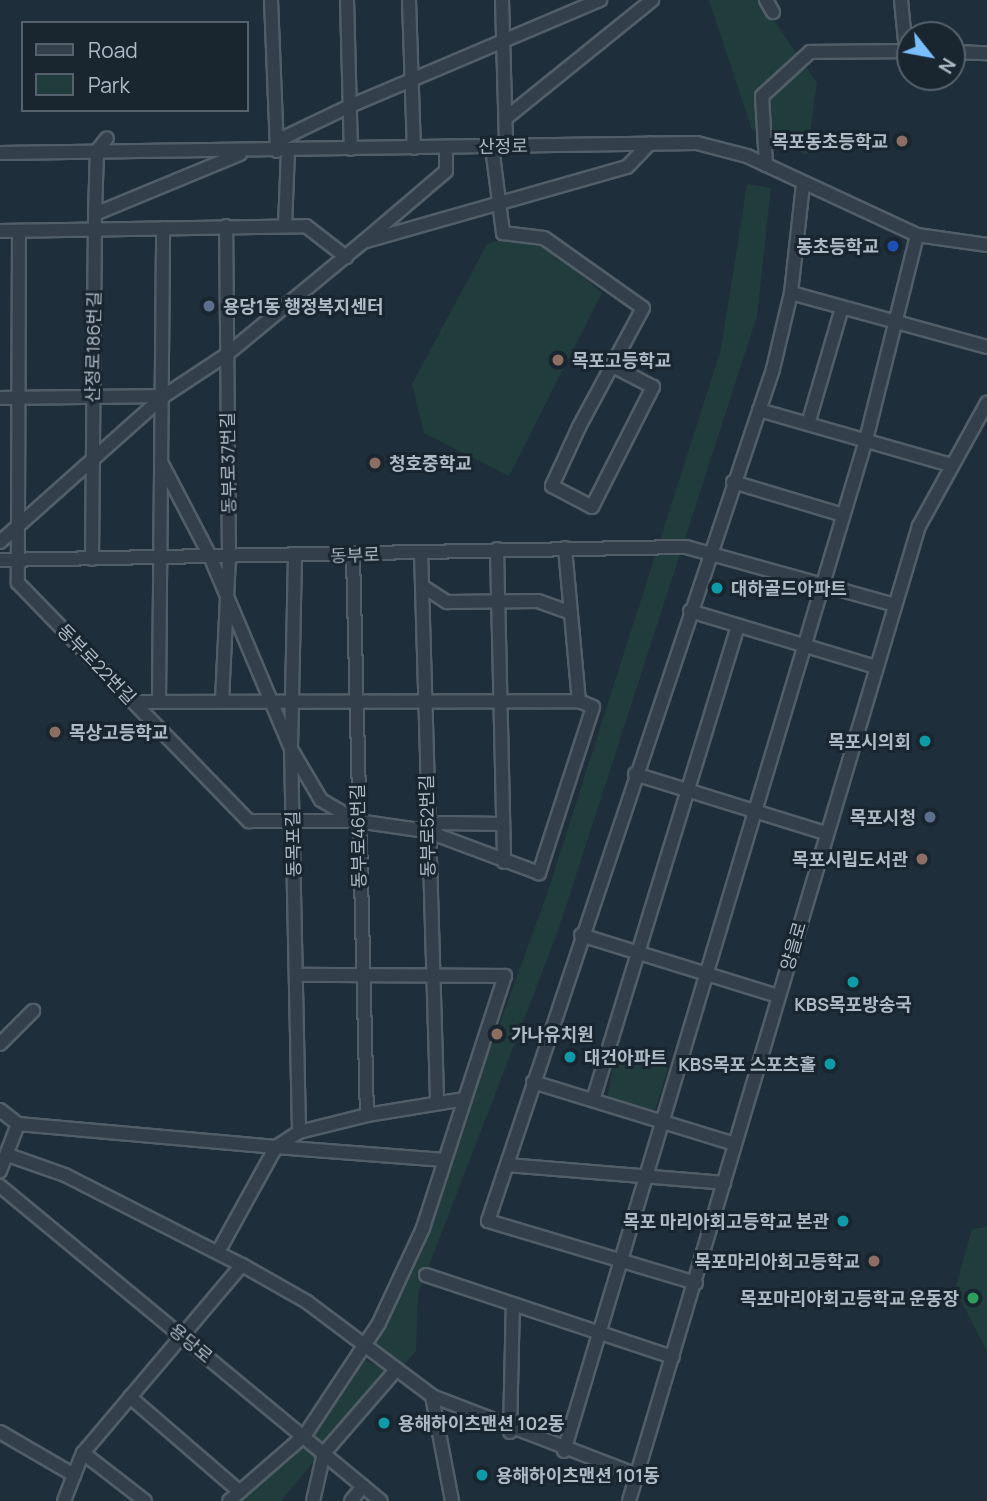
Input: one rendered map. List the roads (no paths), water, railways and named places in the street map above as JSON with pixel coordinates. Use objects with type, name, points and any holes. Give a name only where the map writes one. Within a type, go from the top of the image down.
[{"type":"street","points":[[271,0],[283,151],[285,226]]},
{"type":"street","points":[[347,0],[351,149]]},
{"type":"street","points":[[409,0],[414,148]]},
{"type":"street","points":[[502,0],[506,146]]},
{"type":"street","points":[[565,0],[565,15]]},
{"type":"street","points":[[283,151],[281,139],[350,106],[600,0]]},
{"type":"street","points":[[506,118],[652,0]]},
{"type":"street","points":[[766,0],[773,12]]},
{"type":"street","points":[[901,0],[904,21]]},
{"type":"street","points":[[766,165],[761,102],[766,88],[810,52],[896,51]]},
{"type":"street","points":[[966,52],[987,53]]},
{"type":"street","points":[[97,151],[107,138]]},
{"type":"street","points":[[363,242],[498,206],[627,167],[650,144]]},
{"type":"street","name":"산정로","points":[[0,153],[650,144],[711,146],[766,165],[917,235],[987,245]]},
{"type":"street","points":[[492,147],[503,233],[544,238],[642,309],[613,366],[552,486],[592,507],[653,387],[613,366]]},
{"type":"street","points":[[0,542],[17,524],[164,396],[226,355],[446,171],[446,148]]},
{"type":"street","name":"산정로186번길","points":[[92,559],[94,214],[97,151]]},
{"type":"street","points":[[94,214],[246,151]]},
{"type":"street","points":[[696,1283],[488,1221],[635,774],[759,411],[791,293],[803,184]]},
{"type":"street","name":"동부로37번길","points":[[222,700],[229,556],[226,226]]},
{"type":"street","points":[[0,231],[306,226],[346,257]]},
{"type":"street","points":[[159,702],[158,557],[164,396],[163,228]]},
{"type":"street","name":"동부로22번길","points":[[19,231],[18,583],[135,702],[238,813],[256,823],[357,821]]},
{"type":"street","points":[[564,1451],[866,440],[917,235]]},
{"type":"street","points":[[791,293],[987,347]]},
{"type":"street","points":[[808,424],[842,308]]},
{"type":"street","points":[[0,398],[164,396]]},
{"type":"street","name":"양을로","points":[[629,1501],[919,526],[987,403]]},
{"type":"street","points":[[759,411],[951,465]]},
{"type":"street","points":[[135,702],[222,700],[273,702],[295,703],[579,701],[593,707],[539,873],[426,831],[357,821],[321,800],[291,749],[273,702],[210,556],[161,462]]},
{"type":"street","points":[[733,482],[843,515]]},
{"type":"street","points":[[565,548],[579,701]]},
{"type":"street","name":"동부로","points":[[0,560],[353,556],[565,548],[710,551],[895,605]]},
{"type":"street","points":[[497,549],[504,862]]},
{"type":"street","name":"동부로52번길","points":[[421,552],[426,831],[437,1099]]},
{"type":"street","name":"동목포길","points":[[295,556],[295,703],[291,749],[299,1132]]},
{"type":"street","name":"동부로46번길","points":[[353,556],[357,821],[367,1115]]},
{"type":"street","points":[[422,586],[447,602],[538,601],[571,613]]},
{"type":"street","points":[[690,611],[876,667]]},
{"type":"street","points":[[593,1100],[738,626]]},
{"type":"street","points":[[635,774],[826,833]]},
{"type":"street","points":[[426,831],[441,823],[503,824]]},
{"type":"street","points":[[581,936],[778,996]]},
{"type":"street","points":[[229,1501],[304,1435],[365,1349],[410,1258],[505,976],[296,975]]},
{"type":"street","points":[[0,1044],[33,1011]]},
{"type":"street","points":[[533,1082],[735,1144]]},
{"type":"street","points":[[218,1252],[276,1147],[299,1132],[437,1099],[465,1099]]},
{"type":"street","points":[[0,1110],[18,1125],[445,1160]]},
{"type":"street","points":[[0,1171],[18,1125]]},
{"type":"street","points":[[8,1154],[65,1175],[218,1252],[307,1302],[365,1349],[432,1396],[510,1432],[637,1475]]},
{"type":"street","points":[[507,1165],[724,1183]]},
{"type":"street","name":"용당로","points":[[0,1186],[381,1501]]},
{"type":"street","points":[[64,1501],[83,1453],[242,1265]]},
{"type":"street","points":[[426,1275],[673,1357]]},
{"type":"street","points":[[510,1432],[513,1304]]},
{"type":"street","points":[[313,1501],[324,1453],[395,1371]]},
{"type":"street","points":[[432,1396],[453,1501]]},
{"type":"street","points":[[130,1397],[240,1492]]},
{"type":"street","points":[[0,1432],[74,1475]]},
{"type":"street","points":[[83,1453],[145,1501]]},
{"type":"street","points":[[351,1501],[363,1486]]},
{"type":"place","name":"목포동초등학교","points":[[902,141]]},
{"type":"place","name":"동초등학교","points":[[893,246]]},
{"type":"place","name":"용당1동 행정복지센터","points":[[209,306]]},
{"type":"place","name":"목포고등학교","points":[[558,360]]},
{"type":"place","name":"청호중학교","points":[[375,463]]},
{"type":"place","name":"대하골드아파트","points":[[717,588]]},
{"type":"place","name":"목상고등학교","points":[[55,732]]},
{"type":"place","name":"목포시의회","points":[[925,741]]},
{"type":"place","name":"목포시청","points":[[930,817]]},
{"type":"place","name":"목포시립도서관","points":[[922,859]]},
{"type":"place","name":"KBS목포방송국","points":[[853,982]]},
{"type":"place","name":"가나유치원","points":[[497,1034]]},
{"type":"place","name":"대건아파트","points":[[570,1057]]},
{"type":"place","name":"KBS목포 스포츠홀","points":[[830,1064]]},
{"type":"place","name":"목포 마리아회고등학교 본관","points":[[843,1221]]},
{"type":"place","name":"목포마리아회고등학교","points":[[874,1261]]},
{"type":"place","name":"목포마리아회고등학교 운동장","points":[[973,1298]]},
{"type":"place","name":"용해하이츠맨션 102동","points":[[384,1423]]},
{"type":"place","name":"용해하이츠맨션 101동","points":[[482,1475]]}]
